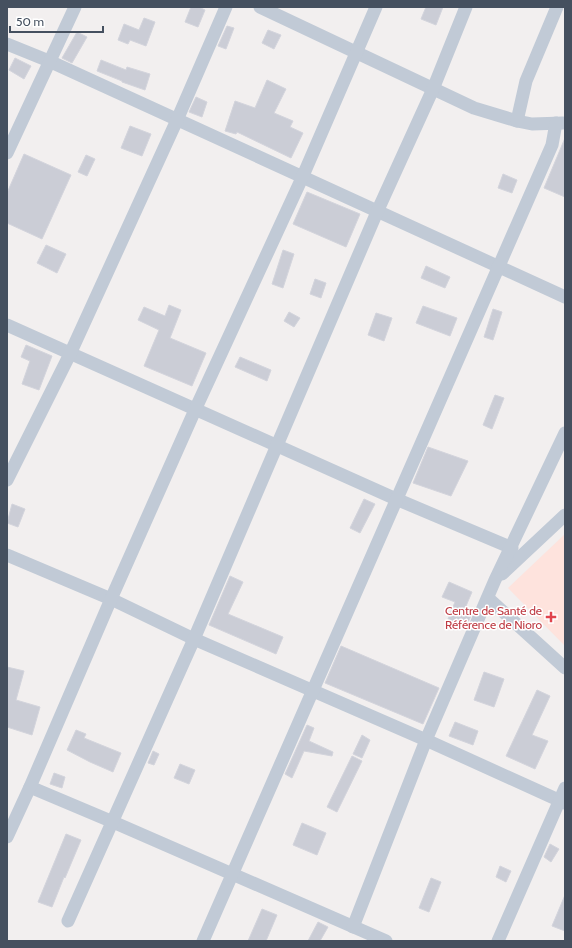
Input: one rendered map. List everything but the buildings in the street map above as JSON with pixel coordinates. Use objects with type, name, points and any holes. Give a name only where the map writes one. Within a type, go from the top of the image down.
[{"type":"street","points":[[7,153],[74,7]]},
{"type":"street","points":[[7,480],[70,354],[226,7]]},
{"type":"street","points":[[203,941],[561,123],[532,124],[474,108],[260,7]]},
{"type":"street","points":[[7,837],[195,410],[302,178],[376,7]]},
{"type":"street","points":[[68,921],[194,638],[377,212],[433,88],[466,7]]},
{"type":"street","points":[[517,121],[526,81],[557,7]]},
{"type":"street","points":[[7,44],[565,297]]},
{"type":"street","points":[[7,325],[396,499],[512,548]]},
{"type":"street","points":[[353,927],[426,740],[495,580],[512,548],[565,433]]},
{"type":"street","points":[[495,580],[565,515]]},
{"type":"street","points":[[7,555],[111,599],[194,638],[426,740],[562,802]]},
{"type":"street","points":[[488,598],[565,668]]},
{"type":"street","points":[[30,787],[386,941]]},
{"type":"street","points":[[498,941],[562,802],[565,788]]},
{"type":"shaded area","name":"Centre de Santé de Référence de Nioro","points":[[565,534],[565,646],[508,588]]},
{"type":"place","name":"Centre de Santé de Référence de Nioro","points":[[551,617]]}]
